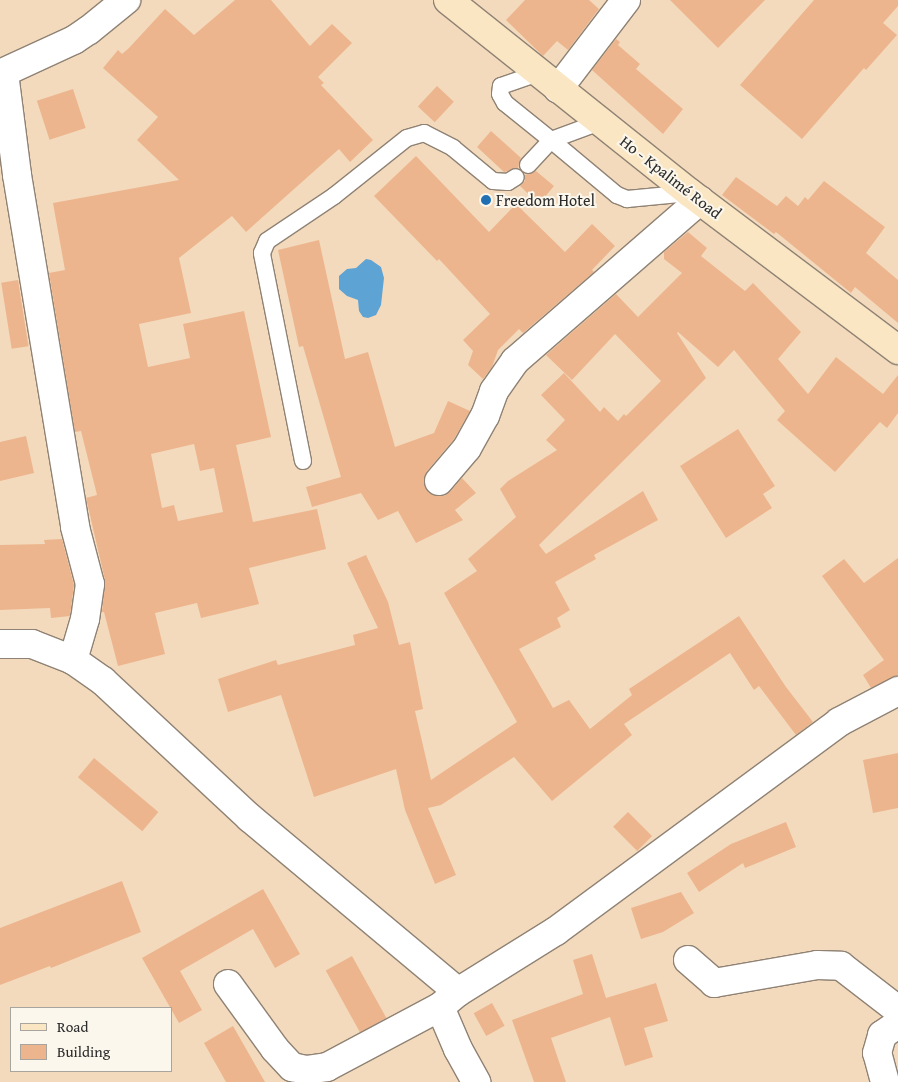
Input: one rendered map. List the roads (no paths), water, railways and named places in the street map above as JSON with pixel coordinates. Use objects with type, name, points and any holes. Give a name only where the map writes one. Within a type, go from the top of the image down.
[{"type":"main road","name":"Ho - Kpalimé Road","points":[[448,0],[695,196],[898,350]]},
{"type":"street","points":[[73,660],[85,619],[90,584],[73,518],[2,73],[74,40],[126,0]]},
{"type":"street","points":[[548,81],[626,0]]},
{"type":"street","points":[[439,481],[468,448],[485,416],[494,391],[515,361],[695,196]]},
{"type":"street","points":[[0,644],[32,644],[73,660],[103,681],[449,1000],[458,1049],[476,1082]]},
{"type":"street","points":[[228,984],[283,1059],[292,1067],[306,1070],[327,1067],[449,1000],[556,931],[839,722],[898,691]]},
{"type":"street","points":[[688,960],[714,983],[817,965],[840,966],[898,1010]]},
{"type":"street","points":[[885,1082],[877,1053],[882,1034],[898,1024]]},
{"type":"lane","points":[[548,81],[501,86],[500,94],[505,103],[622,197],[695,196]]},
{"type":"lane","points":[[528,165],[551,140],[600,122]]},
{"type":"lane","points":[[304,461],[262,253],[267,241],[334,196],[407,138],[424,133],[453,148],[492,181],[508,182],[516,177]]},
{"type":"water","points":[[366,259],[381,267],[384,278],[381,305],[376,315],[368,318],[363,317],[359,311],[358,300],[347,296],[339,289],[339,276],[347,269],[356,268]]},
{"type":"place","name":"Freedom Hotel","points":[[486,200]]}]
